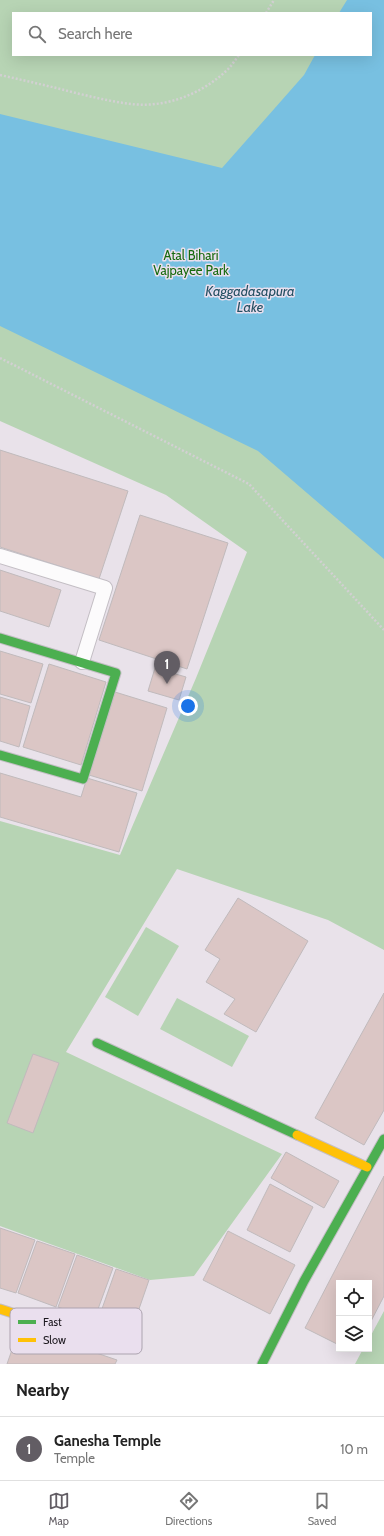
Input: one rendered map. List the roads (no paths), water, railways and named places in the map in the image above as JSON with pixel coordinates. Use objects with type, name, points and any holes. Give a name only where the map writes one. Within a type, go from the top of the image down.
[{"type":"street","points":[[0,638],[116,672],[83,779],[0,755]]},
{"type":"street","points":[[98,1044],[367,1167]]},
{"type":"street","points":[[262,1364],[304,1281],[384,1139]]},
{"type":"street","points":[[0,1309],[10,1312]]},
{"type":"lane","points":[[0,556],[105,588],[82,662]]},
{"type":"water","name":"Kaggadasapura Lake","points":[[347,0],[384,0],[384,559],[258,451],[0,326],[0,114],[222,168],[304,75],[314,56],[372,56],[372,12],[340,12]]},
{"type":"place","name":"Ganesha Temple","points":[[167,684]]},
{"type":"park label","name":"Atal Bihari Vajpayee Park","points":[[191,262]]}]
